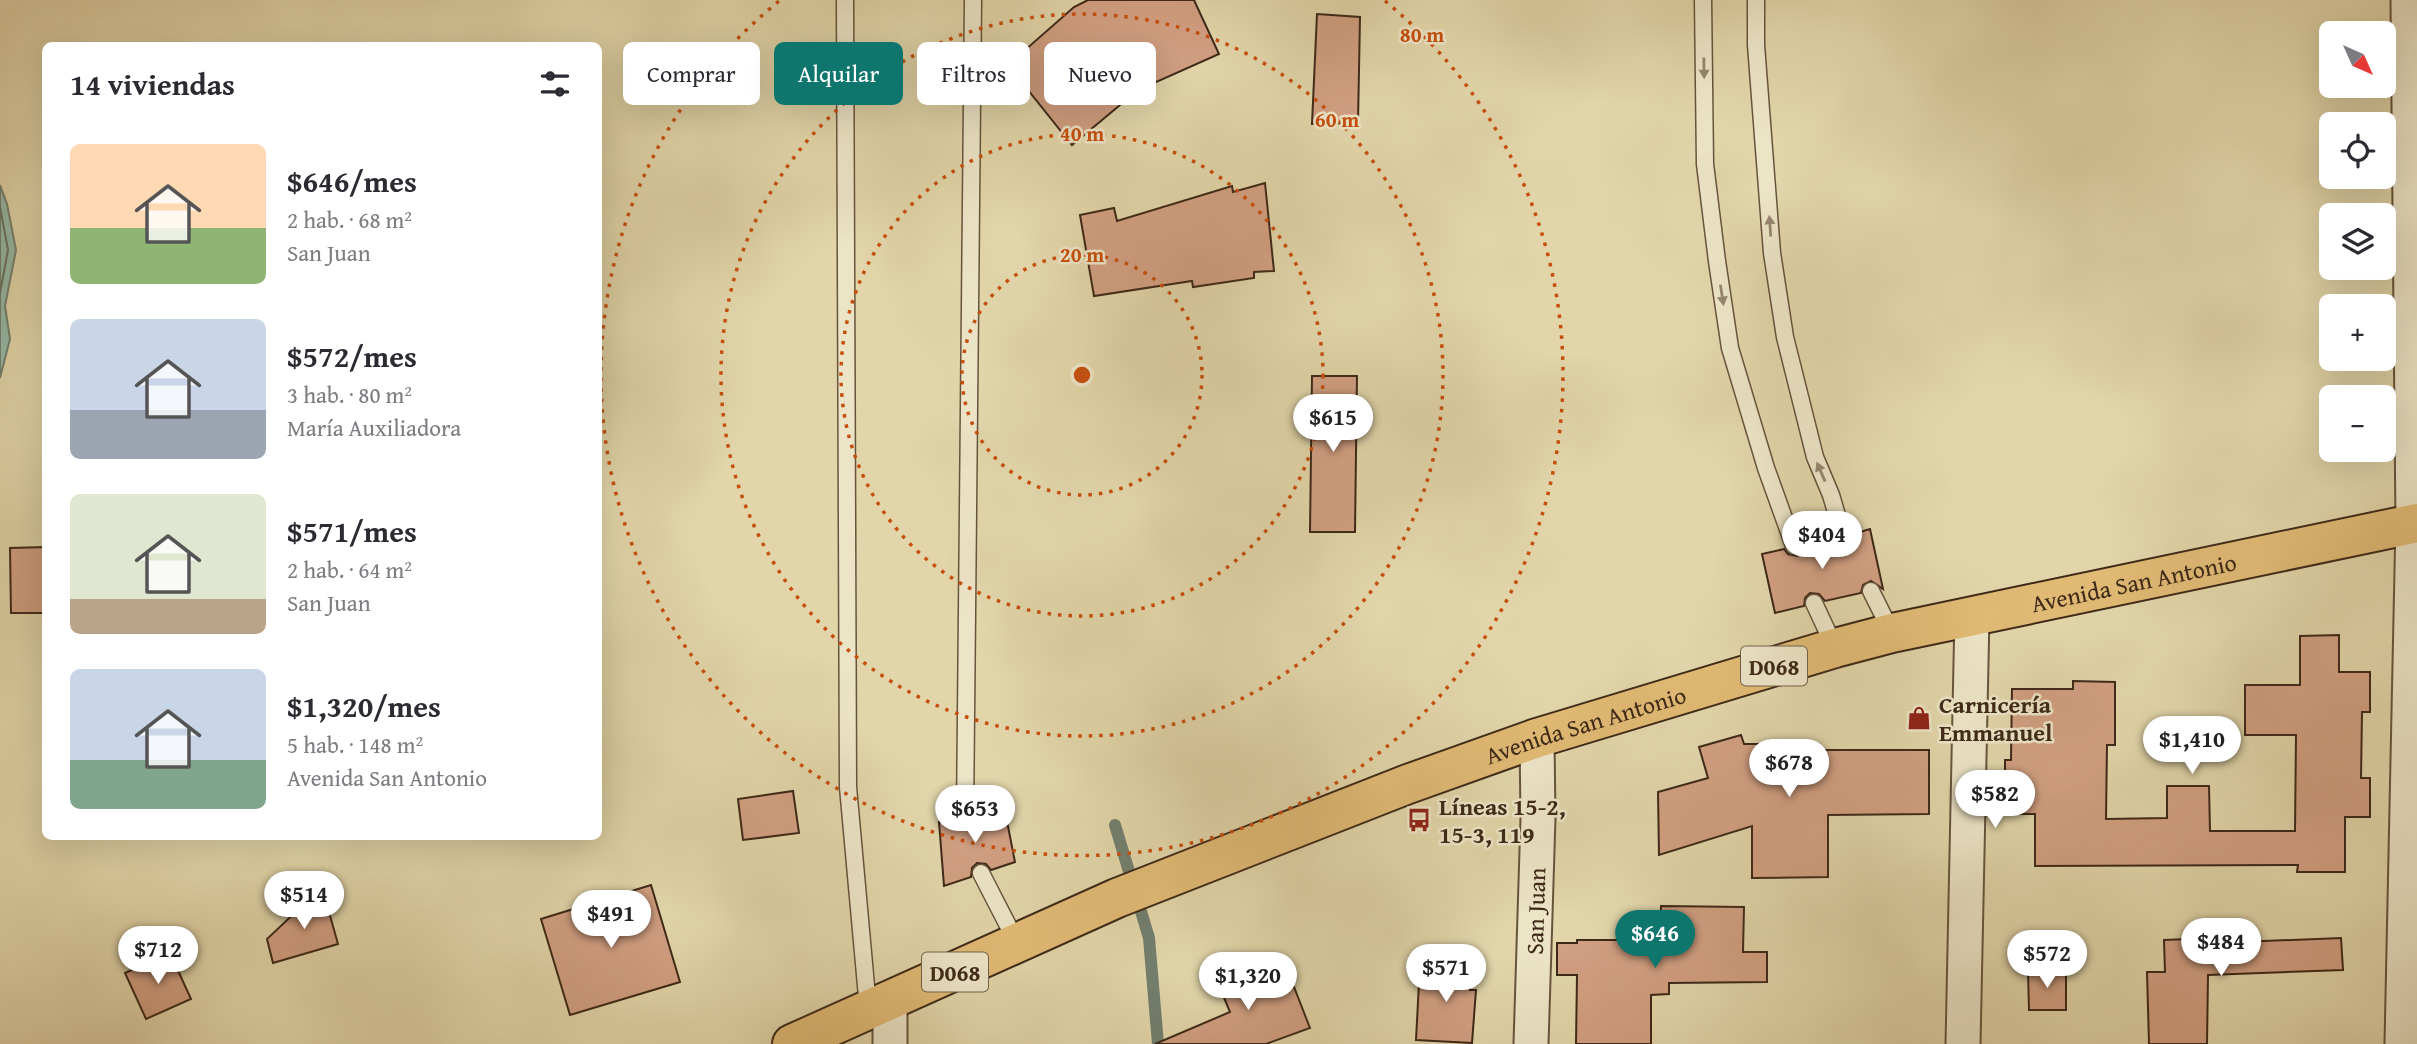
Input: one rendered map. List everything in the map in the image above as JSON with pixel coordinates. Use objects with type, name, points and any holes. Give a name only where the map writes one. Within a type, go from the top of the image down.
[{"type":"main road","name":"Avenida San Antonio","points":[[792,1044],[1117,898],[1408,784],[1537,738],[1892,633],[2415,523]]},
{"type":"street","points":[[2402,1044],[2415,523],[2408,0]]},
{"type":"street","points":[[1964,1044],[1972,615]]},
{"type":"street","name":"San Juan","points":[[1531,1044],[1538,818],[1537,738]]},
{"type":"street","points":[[879,1005],[890,1044]]},
{"type":"lane","points":[[845,0],[848,787],[879,1005]]},
{"type":"lane","points":[[965,816],[973,0]]},
{"type":"lane","points":[[1703,0],[1705,164],[1730,348],[1766,468],[1794,546]]},
{"type":"lane","points":[[1756,0],[1756,45],[1772,253],[1785,337],[1815,457],[1843,536]]},
{"type":"lane","points":[[1871,591],[1892,633]]},
{"type":"lane","points":[[1814,603],[1835,648]]},
{"type":"lane","points":[[981,873],[1017,943]]},
{"type":"water","points":[[0,185],[7,204],[16,250],[5,306],[10,339],[0,378]]},
{"type":"building","points":[[1088,0],[1194,0],[1219,54],[1156,82],[1156,42],[1044,42],[1044,105],[1120,105],[1072,145],[1030,92],[1030,46],[1074,7]]},
{"type":"building","points":[[1317,14],[1360,17],[1358,123],[1312,124]]},
{"type":"building","points":[[1265,183],[1274,271],[1254,272],[1254,278],[1193,287],[1192,281],[1094,296],[1080,215],[1114,208],[1117,221],[1232,186],[1233,192]]},
{"type":"building","points":[[1312,376],[1357,376],[1355,532],[1310,532]]},
{"type":"building","points":[[1870,529],[1883,589],[1871,581],[1863,585],[1861,593],[1825,601],[1819,594],[1810,593],[1805,598],[1804,606],[1775,613],[1762,554],[1784,549],[1788,554],[1797,556],[1802,552],[1804,544],[1833,538],[1836,544],[1845,546],[1851,543],[1853,534]]},
{"type":"building","points":[[42,547],[42,613],[11,613],[10,548]]},
{"type":"building","points":[[2339,635],[2339,672],[2370,672],[2370,712],[2362,712],[2361,778],[2370,778],[2370,817],[2345,817],[2345,872],[2297,872],[2298,865],[2035,866],[2035,814],[2005,814],[2005,760],[2011,760],[2012,689],[2073,689],[2073,681],[2115,682],[2115,745],[2107,745],[2106,819],[2167,818],[2167,786],[2209,786],[2210,831],[2295,831],[2296,735],[2245,735],[2245,685],[2300,685],[2300,636]]},
{"type":"building","points":[[1741,735],[1744,744],[1819,744],[1819,750],[1929,750],[1929,814],[1828,815],[1828,877],[1752,878],[1752,826],[1659,855],[1658,792],[1708,778],[1699,747]]},
{"type":"building","points":[[793,791],[799,833],[743,840],[738,799]]},
{"type":"building","points":[[1004,806],[1015,862],[991,870],[986,864],[977,863],[972,868],[971,877],[944,886],[939,822],[955,818],[959,825],[966,826],[974,822],[976,813]]},
{"type":"building","points":[[651,885],[680,982],[570,1015],[541,919]]},
{"type":"building","points":[[322,887],[338,944],[273,963],[267,939]]},
{"type":"building","points":[[1661,906],[1744,907],[1743,952],[1767,952],[1767,982],[1669,983],[1669,994],[1651,995],[1651,1044],[1576,1044],[1577,975],[1557,975],[1557,943],[1577,943],[1577,940],[1660,940]]},
{"type":"building","points":[[2213,938],[2213,943],[2341,938],[2343,970],[2208,975],[2207,1044],[2149,1044],[2147,972],[2165,972],[2164,940]]},
{"type":"building","points":[[170,953],[191,999],[146,1019],[125,973]]},
{"type":"building","points":[[1255,958],[1271,996],[1294,987],[1310,1028],[1266,1044],[1155,1044],[1230,1012],[1215,976]]},
{"type":"building","points":[[1420,964],[1471,966],[1470,990],[1476,990],[1472,1043],[1416,1040]]},
{"type":"building","points":[[2028,971],[2066,971],[2066,1010],[2029,1010]]},
{"type":"waterway","points":[[1115,825],[1149,938],[1158,1044]]},
{"type":"place","name":"Carnicería Emmanuel","points":[[1919,718]]},
{"type":"place","name":"Líneas 15-2, 15-3, 119","points":[[1419,820]]}]
